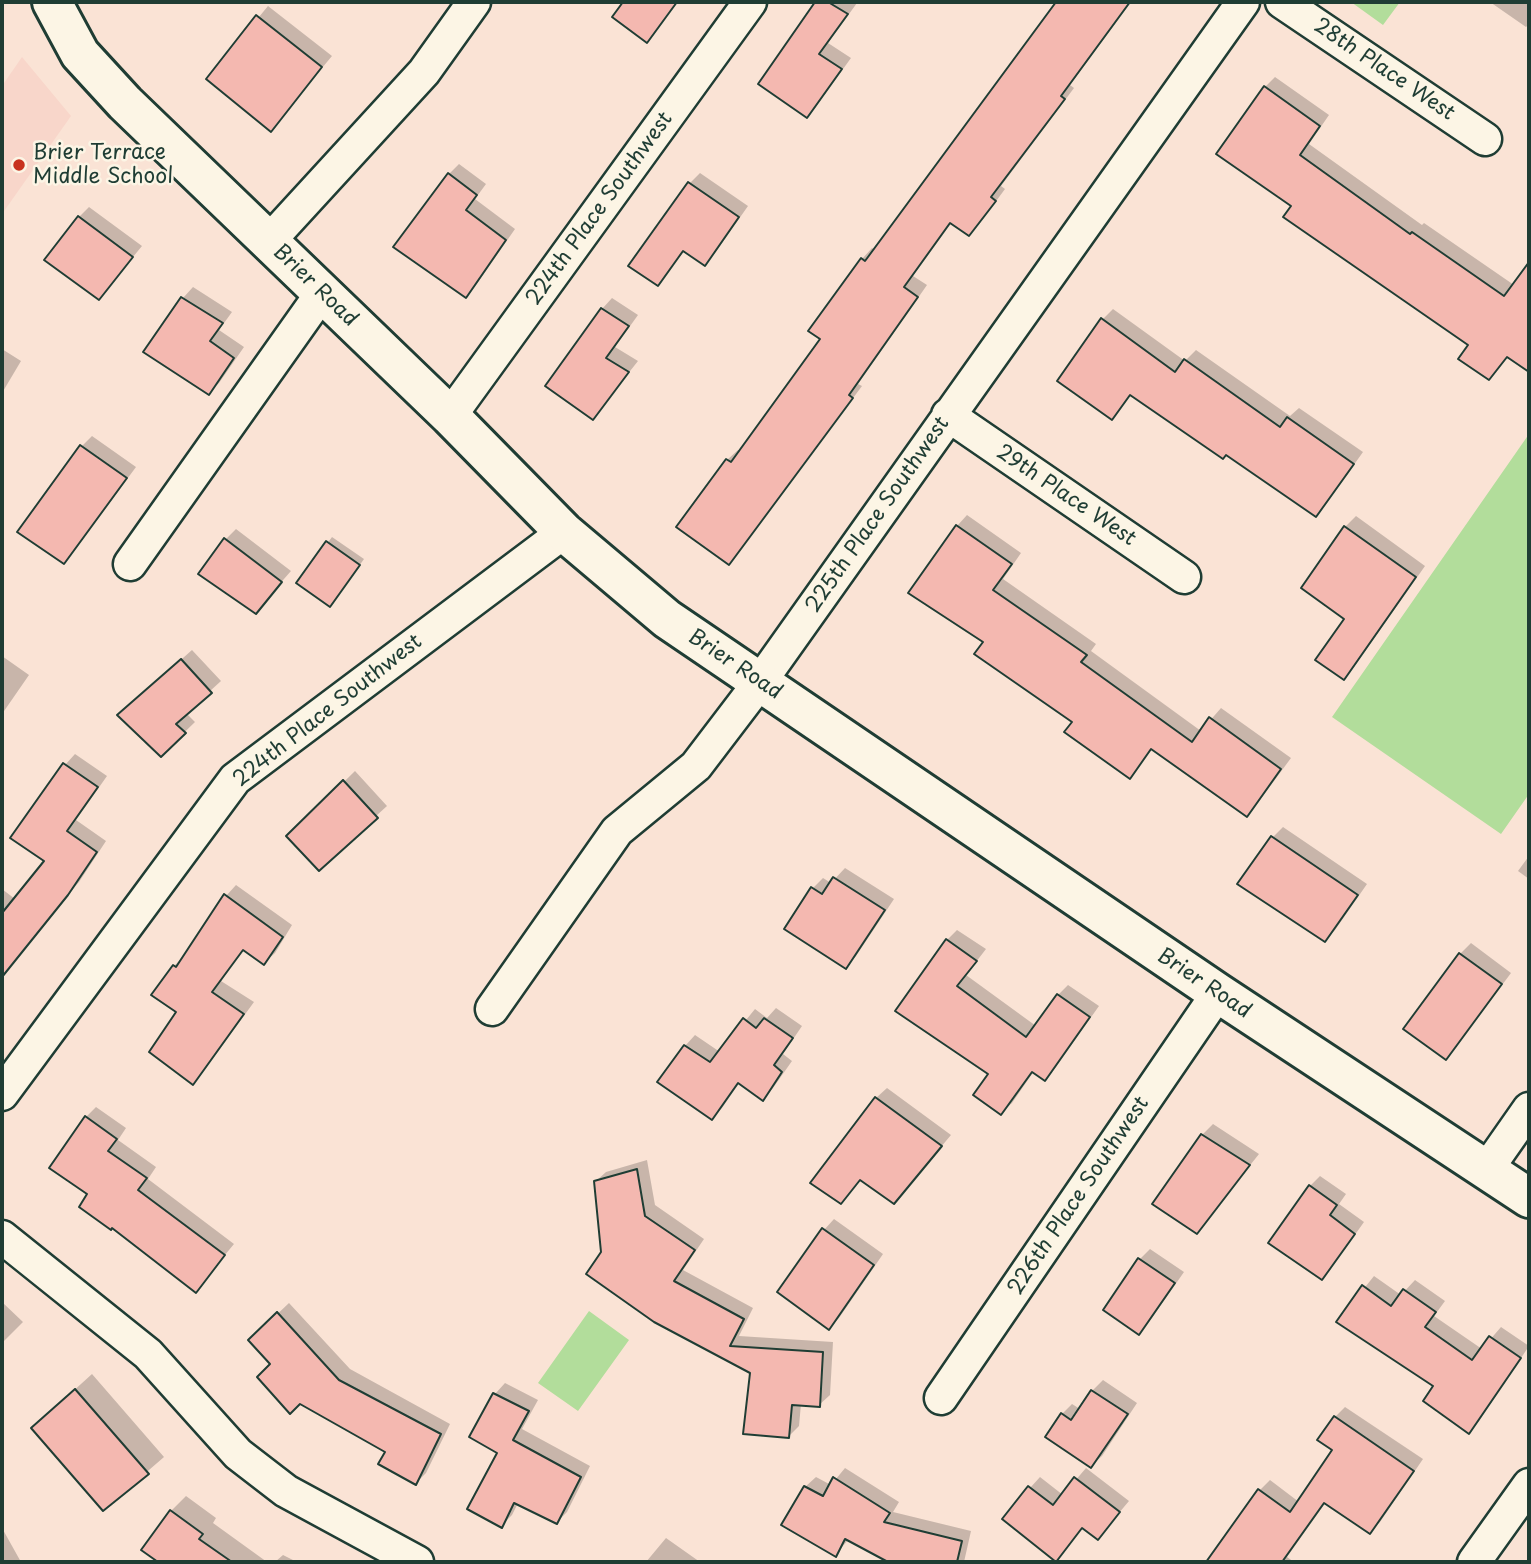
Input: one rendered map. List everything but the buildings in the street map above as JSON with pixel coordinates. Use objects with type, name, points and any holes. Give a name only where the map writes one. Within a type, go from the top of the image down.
[{"type":"main road","name":"Brier Road","points":[[52,2],[80,54],[102,79],[450,416],[564,532],[667,619],[1218,993],[1529,1198]]},
{"type":"street","points":[[269,241],[424,72],[474,2]]},
{"type":"street","name":"224th Place Southwest","points":[[450,416],[750,2]]},
{"type":"street","name":"225th Place Southwest","points":[[492,1009],[617,831],[695,766],[760,682],[1243,2]]},
{"type":"street","name":"28th Place West","points":[[1282,2],[1485,139]]},
{"type":"street","points":[[130,564],[322,293]]},
{"type":"street","name":"29th Place West","points":[[948,415],[1184,577]]},
{"type":"street","name":"224th Place Southwest","points":[[2,1094],[235,779],[564,532]]},
{"type":"street","name":"226th Place Southwest","points":[[941,1398],[1218,993]]},
{"type":"street","points":[[1487,1169],[1529,1109]]},
{"type":"street","points":[[2,1237],[148,1354],[238,1454],[286,1491],[417,1562]]},
{"type":"street","points":[[1474,1562],[1529,1485]]},
{"type":"shaded area","name":"Brier Terrace Middle School","points":[[22,57],[71,116],[2,214],[2,86]]},
{"type":"green space","points":[[1351,2],[1400,2],[1383,25]]},
{"type":"green space","points":[[1529,434],[1529,794],[1501,834],[1332,717]]},
{"type":"green space","points":[[589,1311],[629,1340],[578,1411],[538,1383]]},
{"type":"place","name":"Brier Terrace Middle School","points":[[19,165]]}]
